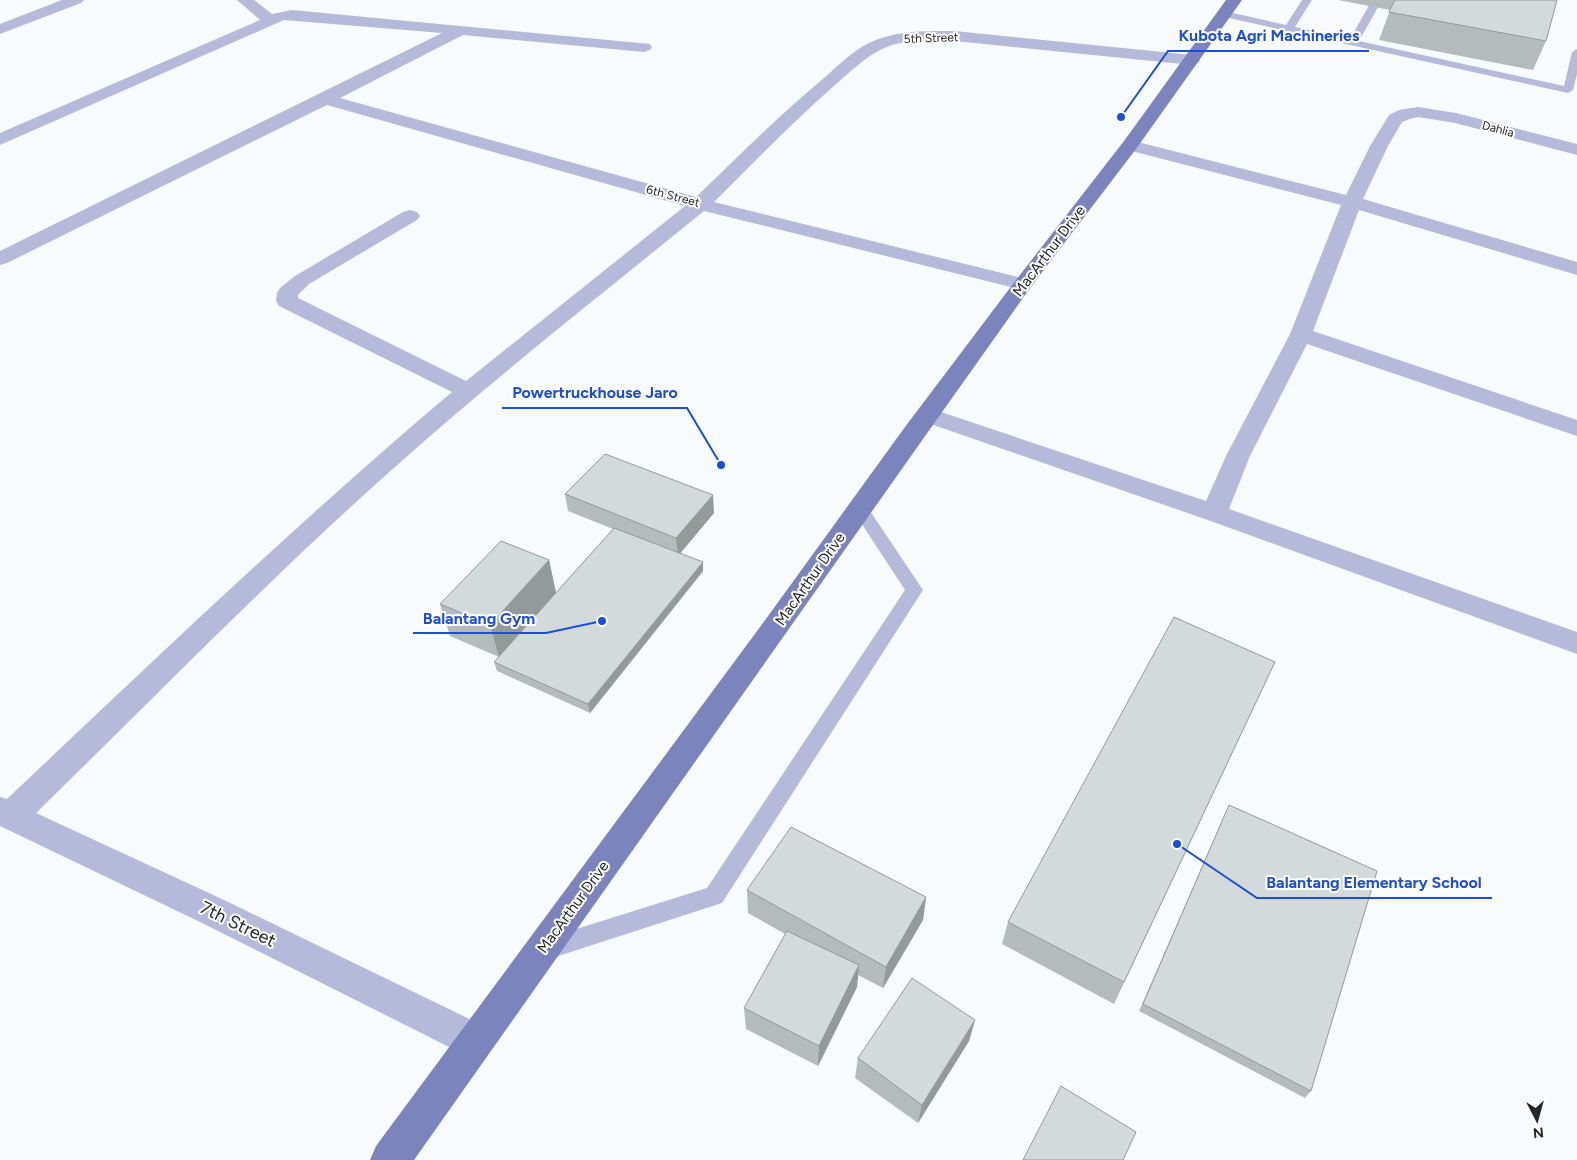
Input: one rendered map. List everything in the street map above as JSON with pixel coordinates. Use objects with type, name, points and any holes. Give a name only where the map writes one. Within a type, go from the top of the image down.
[{"type":"main road","name":"MacArthur Drive","points":[[390,1160],[927,415],[1023,284],[1130,145],[1229,7]]},
{"type":"street","points":[[0,29],[76,0]]},
{"type":"street","points":[[244,0],[270,20]]},
{"type":"street","points":[[0,140],[270,20],[292,14],[644,47]]},
{"type":"street","points":[[0,259],[461,30]]},
{"type":"street","name":"5th Street","points":[[5,813],[269,568],[468,391],[700,204],[809,100],[856,59],[875,46],[897,39],[921,36],[955,36],[1192,60]]},
{"type":"street","name":"6th Street","points":[[325,99],[700,204],[1023,284]]},
{"type":"street","name":"Dahlia","points":[[1352,202],[1394,119],[1405,114],[1418,112],[1456,118],[1577,150]]},
{"type":"street","points":[[1130,145],[1352,202],[1577,268]]},
{"type":"street","points":[[1214,513],[1238,456],[1301,334],[1352,202]]},
{"type":"street","points":[[410,216],[302,280],[288,293],[287,301],[468,391]]},
{"type":"street","points":[[1301,334],[1577,428]]},
{"type":"street","points":[[927,415],[1214,513],[1577,643]]},
{"type":"street","name":"7th Street","points":[[5,813],[210,910],[475,1041]]},
{"type":"lane","points":[[1289,28],[1307,0]]},
{"type":"lane","points":[[1353,42],[1377,0]]},
{"type":"lane","points":[[1229,7],[1289,28],[1568,90],[1577,52]]},
{"type":"lane","points":[[541,950],[714,896],[914,590],[860,508]]},
{"type":"building","points":[[1395,0],[1557,0],[1546,41],[1389,12]]},
{"type":"building","points":[[605,454],[713,495],[676,538],[565,494]]},
{"type":"building","points":[[614,528],[703,562],[588,704],[494,662]]},
{"type":"building","points":[[501,541],[549,560],[490,625],[440,604]]},
{"type":"building","points":[[1174,617],[1275,662],[1124,982],[1008,922]]},
{"type":"building","points":[[1229,805],[1377,871],[1311,1091],[1143,1004]]},
{"type":"building","points":[[791,827],[926,897],[886,967],[747,890]]},
{"type":"building","points":[[787,931],[859,965],[819,1046],[744,1008]]},
{"type":"building","points":[[912,978],[975,1020],[922,1105],[858,1058]]},
{"type":"building","points":[[1061,1086],[1136,1132],[1123,1160],[1023,1160]]},
{"type":"place","name":"Kubota Agri Machineries","points":[[1121,117]]},
{"type":"place","name":"Powertruckhouse Jaro","points":[[721,465]]},
{"type":"place","name":"Balantang Gym","points":[[602,621]]},
{"type":"place","name":"Balantang Elementary School","points":[[1177,844]]}]
